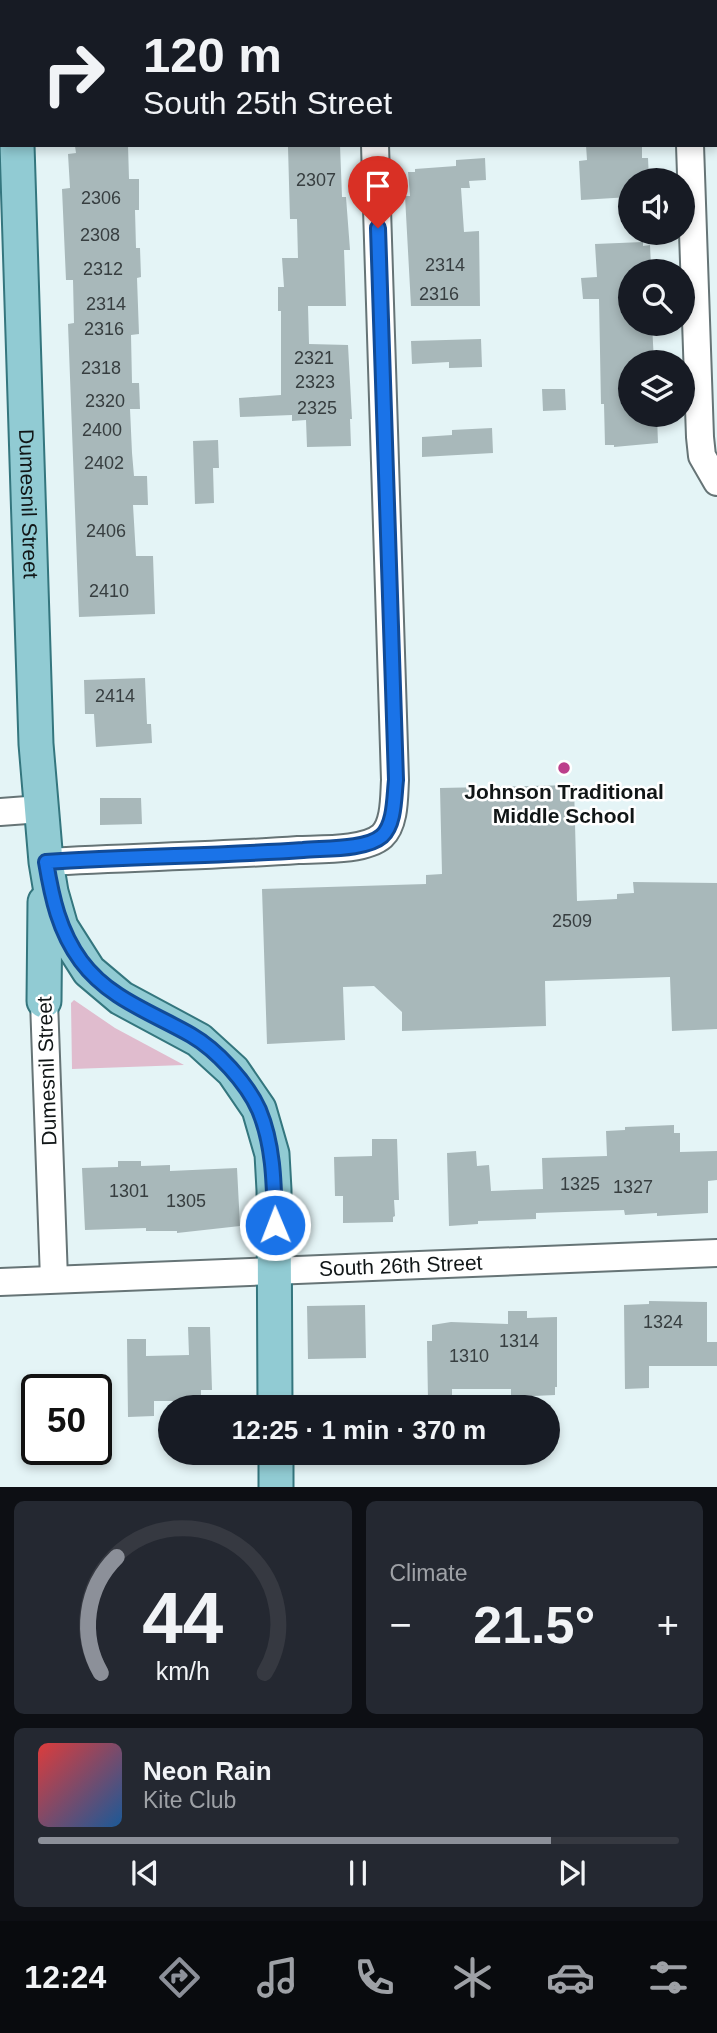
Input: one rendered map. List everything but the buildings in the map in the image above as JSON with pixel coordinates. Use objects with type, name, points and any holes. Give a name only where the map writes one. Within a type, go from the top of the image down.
[{"type":"main road","name":"Dumesnil Street","points":[[17,147],[36,744],[51,892],[61,927],[82,963],[121,998],[199,1040],[225,1062],[259,1109],[272,1154],[275,1201],[275,1395]]},
{"type":"main road","name":"Dumesnil Street","points":[[44,1001],[46,862]]},
{"type":"main road","points":[[276,1465],[276,1487]]},
{"type":"street","points":[[46,862],[343,847],[374,841],[387,830],[394,806],[396,780],[375,147]]},
{"type":"street","points":[[690,147],[700,437],[702,456],[717,482]]},
{"type":"street","points":[[0,812],[41,808]]},
{"type":"street","name":"Dumesnil Street","points":[[44,1001],[54,1279]]},
{"type":"street","name":"South 26th Street","points":[[0,1282],[717,1253]]},
{"type":"shaded area","points":[[74,1000],[115,1028],[184,1065],[72,1069],[71,1003]]},
{"type":"place","name":"Johnson Traditional Middle School","points":[[564,768]]},
{"type":"route","points":[[275,1225],[272,1154],[259,1109],[254,1101],[225,1062],[199,1040],[113,993],[82,963],[61,927],[46,862],[355,846],[374,841],[387,830],[394,806],[396,780],[378,228]]}]
